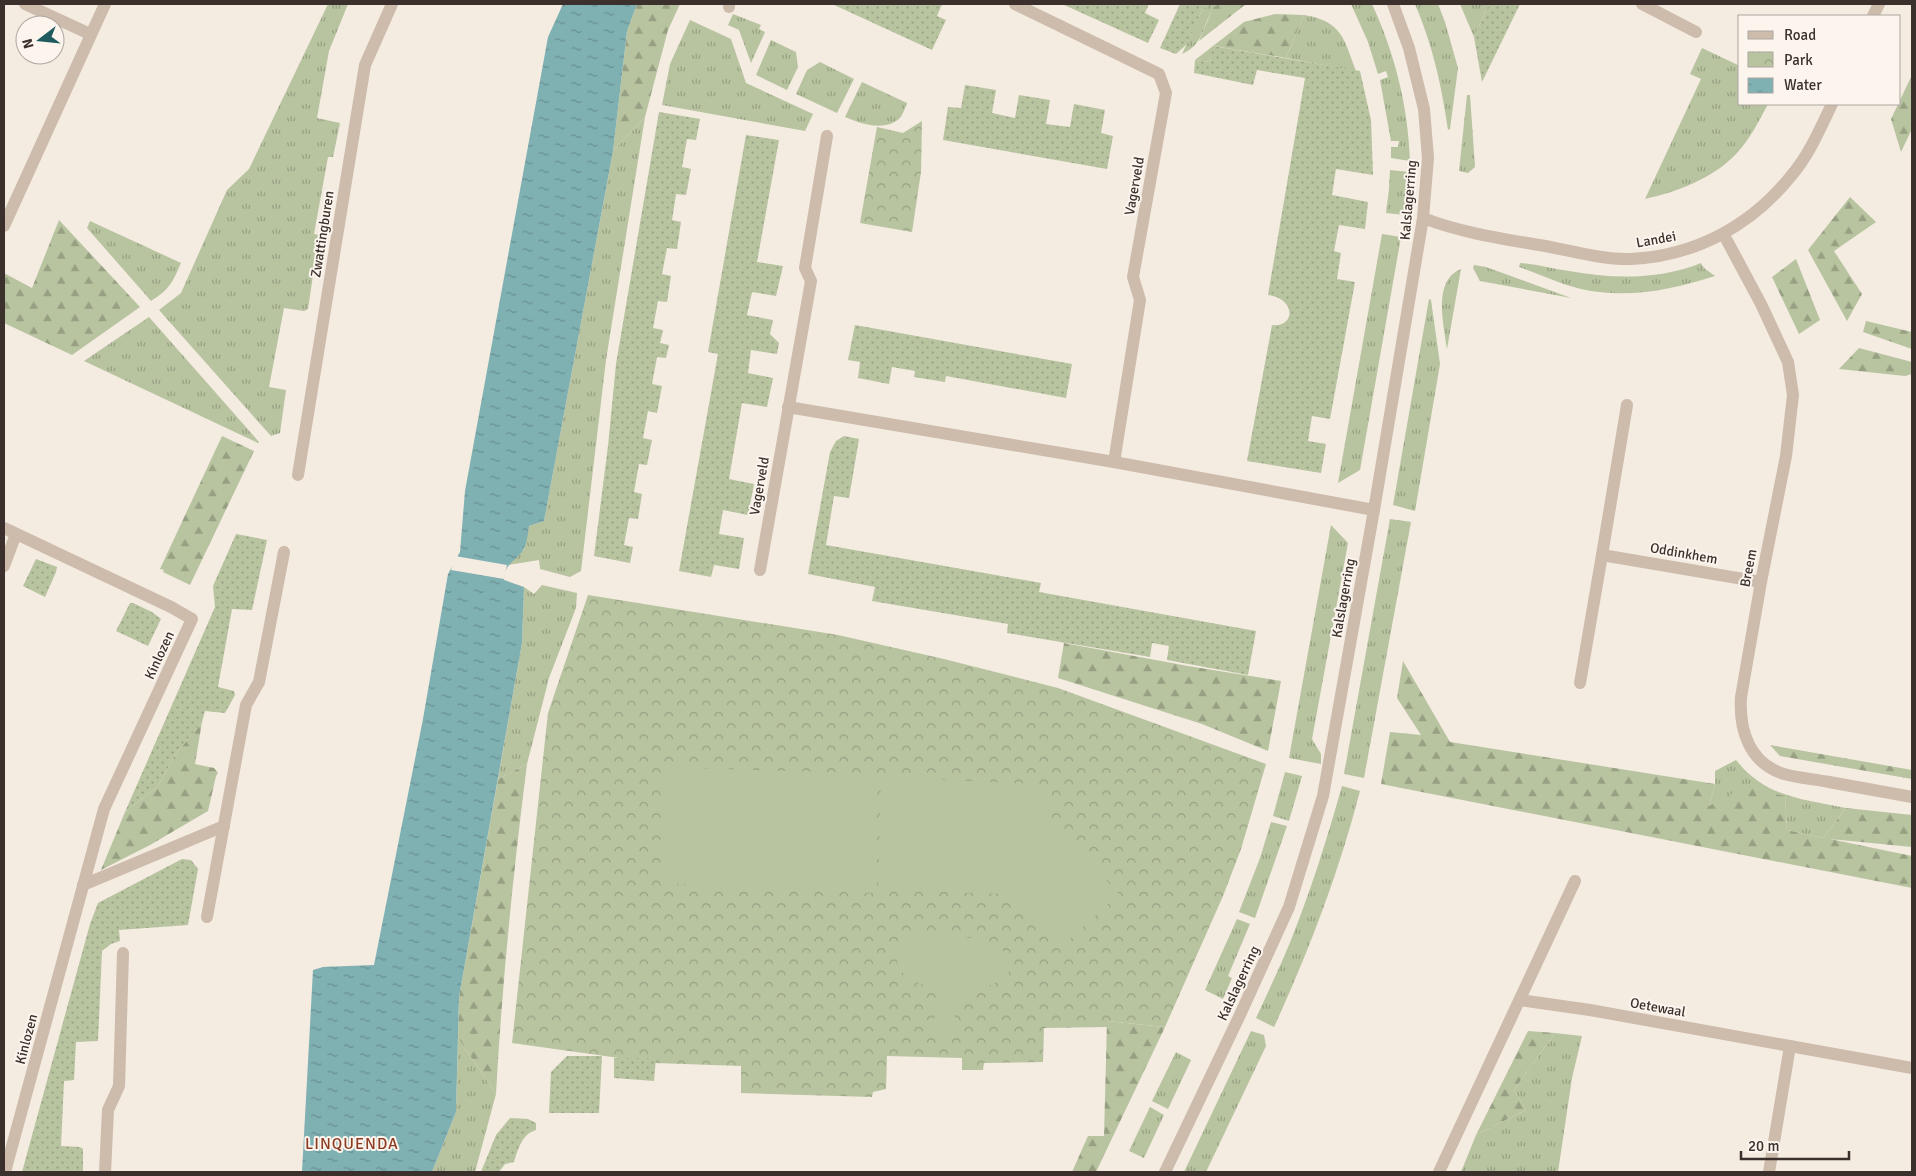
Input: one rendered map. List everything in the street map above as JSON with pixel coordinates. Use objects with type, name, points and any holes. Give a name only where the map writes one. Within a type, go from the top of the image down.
[{"type":"street","points":[[25,4],[90,34]]},
{"type":"street","points":[[4,226],[105,4]]},
{"type":"street","name":"Zwattingburen","points":[[298,475],[365,65],[392,4]]},
{"type":"street","name":"Vagerveld","points":[[1015,4],[1159,74],[1166,93],[1133,277],[1140,300],[1114,462]]},
{"type":"street","name":"Kalslagerring","points":[[1165,1172],[1290,907],[1323,796],[1423,218],[1428,158],[1424,109],[1409,48],[1393,4]]},
{"type":"street","points":[[1642,4],[1696,32]]},
{"type":"street","name":"Landei","points":[[1423,218],[1445,226],[1483,235],[1604,256],[1630,259],[1680,251],[1724,235],[1758,211],[1772,198],[1792,176],[1812,144],[1832,105]]},
{"type":"street","name":"Vagerveld","points":[[760,570],[811,281],[805,268],[827,136]]},
{"type":"street","name":"Breem","points":[[1724,235],[1761,304],[1788,362],[1793,395],[1786,456],[1760,582],[1740,709],[1744,736],[1754,754],[1763,763],[1785,774],[1912,797]]},
{"type":"street","points":[[1580,683],[1627,405]]},
{"type":"street","points":[[788,407],[1114,462],[1374,510]]},
{"type":"street","name":"Kinlozen","points":[[4,528],[163,603],[192,619],[104,809],[5,1172]]},
{"type":"street","points":[[4,566],[16,534]]},
{"type":"street","points":[[207,917],[246,705],[259,682],[284,552]]},
{"type":"street","name":"Oddinkhem","points":[[1602,555],[1760,582]]},
{"type":"street","points":[[83,885],[224,826]]},
{"type":"street","points":[[1439,1172],[1575,881]]},
{"type":"street","points":[[105,1172],[108,1110],[119,1086],[123,953]]},
{"type":"street","name":"Oetewaal","points":[[1520,1000],[1590,1010],[1912,1068]]},
{"type":"street","points":[[1769,1172],[1790,1046]]},
{"type":"green space","points":[[328,4],[348,4],[329,51],[317,118],[340,123],[333,157],[328,157],[314,234],[319,235],[308,309],[304,311],[284,308],[269,387],[286,390],[280,433],[271,436],[159,310],[181,293],[227,190],[249,169]]},
{"type":"green space","points":[[637,4],[680,4],[668,30],[645,117],[613,151],[627,31]]},
{"type":"green space","points":[[832,4],[942,4],[937,16],[946,20],[932,50]]},
{"type":"green space","points":[[1062,4],[1149,4],[1145,13],[1159,20],[1148,43]]},
{"type":"green space","points":[[1180,4],[1208,4],[1206,8],[1203,8],[1187,44],[1176,54],[1160,48]]},
{"type":"green space","points":[[1208,4],[1219,4],[1209,16],[1196,44],[1182,54],[1203,8],[1206,8]]},
{"type":"green space","points":[[1219,4],[1246,4],[1199,41],[1213,8]]},
{"type":"green space","points":[[1351,4],[1372,4],[1380,23],[1399,81],[1409,141],[1410,161],[1391,158],[1391,147],[1398,147],[1399,141],[1391,141],[1380,80],[1388,77],[1386,71],[1378,74],[1368,42]]},
{"type":"green space","points":[[1415,4],[1438,4],[1458,68],[1450,129],[1448,130],[1436,66]]},
{"type":"green space","points":[[1460,4],[1489,4],[1474,37]]},
{"type":"green space","points":[[1489,4],[1520,4],[1482,82],[1474,37]]},
{"type":"green space","points":[[733,14],[761,25],[759,29],[765,32],[751,63],[739,30],[728,25]]},
{"type":"green space","points":[[1275,14],[1304,15],[1286,58],[1214,46],[1210,62],[1195,60],[1244,22]]},
{"type":"green space","points":[[1304,15],[1326,22],[1340,33],[1356,71],[1286,58]]},
{"type":"green space","points":[[690,20],[731,39],[746,83],[813,114],[805,131],[662,105],[670,64]]},
{"type":"green space","points":[[771,40],[796,52],[798,67],[787,90],[756,75]]},
{"type":"green space","points":[[1213,46],[1360,71],[1371,120],[1373,175],[1336,169],[1332,195],[1368,202],[1365,229],[1339,225],[1334,251],[1341,253],[1337,279],[1355,282],[1330,419],[1312,416],[1308,441],[1326,444],[1321,473],[1247,461],[1272,325],[1280,325],[1285,322],[1290,313],[1284,302],[1268,295],[1305,78],[1257,70],[1253,85],[1194,73],[1195,60],[1210,62]]},
{"type":"green space","points":[[1702,48],[1738,65],[1738,105],[1767,105],[1746,142],[1728,162],[1694,183],[1645,199],[1701,79],[1690,74]]},
{"type":"green space","points":[[820,62],[854,79],[837,113],[796,94],[807,70]]},
{"type":"green space","points":[[1912,75],[1912,129],[1901,152],[1891,119],[1898,105],[1901,105],[1901,98]]},
{"type":"green space","points":[[862,82],[907,103],[900,118],[887,125],[880,126],[865,124],[845,117]]},
{"type":"green space","points":[[965,85],[996,90],[992,113],[1015,118],[1019,95],[1050,100],[1046,124],[1070,127],[1074,104],[1105,110],[1101,133],[1113,136],[1107,169],[943,140],[948,107],[961,108]]},
{"type":"green space","points":[[1467,95],[1470,95],[1475,167],[1468,173],[1459,171]]},
{"type":"green space","points":[[659,112],[700,119],[696,140],[687,139],[682,167],[691,169],[686,195],[676,194],[672,220],[681,222],[677,249],[667,248],[662,274],[671,276],[667,302],[658,301],[653,328],[663,330],[660,343],[669,345],[666,358],[657,357],[652,384],[662,386],[657,413],[648,411],[643,438],[652,440],[647,465],[639,464],[634,492],[642,494],[638,519],[629,518],[624,545],[633,547],[630,563],[594,556],[616,364]]},
{"type":"green space","points":[[645,117],[606,360],[581,571],[570,577],[540,569],[539,560],[508,565],[524,549],[529,526],[544,521],[613,151]]},
{"type":"green space","points":[[922,121],[921,172],[912,232],[860,223],[877,127],[903,133]]},
{"type":"green space","points":[[746,135],[779,140],[757,262],[783,266],[776,296],[752,292],[747,315],[773,320],[770,334],[779,343],[777,354],[751,350],[748,373],[773,378],[767,407],[742,403],[729,479],[754,484],[748,515],[723,510],[719,534],[744,538],[739,569],[714,565],[711,577],[679,571],[718,354],[708,352]]},
{"type":"green space","points":[[1390,170],[1409,172],[1405,215],[1386,213]]},
{"type":"green space","points":[[1850,197],[1876,222],[1834,251],[1862,294],[1847,321],[1808,250]]},
{"type":"green space","points":[[59,220],[140,307],[72,355],[4,323],[4,273],[32,288]]},
{"type":"green space","points":[[90,221],[181,263],[173,281],[151,301],[87,228]]},
{"type":"green space","points":[[1382,234],[1401,237],[1360,470],[1338,483]]},
{"type":"green space","points":[[1796,259],[1820,320],[1799,334],[1772,277]]},
{"type":"green space","points":[[1520,263],[1602,276],[1636,276],[1669,273],[1701,263],[1704,268],[1715,276],[1649,292],[1598,292],[1558,282],[1519,267]]},
{"type":"green space","points":[[1474,265],[1486,267],[1571,298],[1480,281],[1473,268]]},
{"type":"green space","points":[[1461,269],[1447,349],[1442,316],[1443,293],[1446,283],[1452,275]]},
{"type":"green space","points":[[1429,299],[1431,300],[1440,364],[1415,511],[1393,505]]},
{"type":"green space","points":[[149,317],[259,442],[258,443],[84,361]]},
{"type":"green space","points":[[1866,321],[1912,332],[1912,349],[1863,332]]},
{"type":"green space","points":[[855,325],[1072,364],[1066,398],[946,376],[945,382],[914,377],[915,371],[892,367],[889,384],[858,378],[860,362],[848,360]]},
{"type":"green space","points":[[1859,348],[1912,362],[1912,374],[1905,376],[1839,369]]},
{"type":"green space","points":[[222,436],[254,451],[190,585],[160,569]]},
{"type":"green space","points":[[844,436],[859,439],[849,498],[834,496],[826,545],[1041,583],[1039,592],[1256,631],[1248,675],[1167,660],[1169,646],[1152,643],[1150,657],[1007,633],[1008,624],[872,601],[875,587],[808,574],[830,452],[836,441]]},
{"type":"green space","points":[[1390,519],[1411,522],[1364,778],[1344,774]]},
{"type":"green space","points":[[1331,525],[1348,543],[1312,739],[1321,754],[1321,764],[1289,758]]},
{"type":"green space","points":[[236,534],[267,540],[252,610],[232,609],[218,687],[234,691],[235,695],[225,713],[205,711],[202,722],[175,755],[158,786],[125,812],[215,607],[213,586]]},
{"type":"green space","points":[[36,559],[57,567],[45,597],[23,586]]},
{"type":"green space","points":[[542,585],[577,593],[576,608],[549,678],[527,764],[498,779],[522,643],[524,587],[534,594]]},
{"type":"green space","points":[[588,595],[838,635],[944,659],[1058,688],[1266,764],[1241,849],[1223,896],[1165,1027],[1107,1021],[1107,1027],[1044,1028],[1043,1062],[984,1063],[983,1070],[962,1070],[962,1058],[887,1056],[886,1089],[873,1092],[872,1097],[741,1093],[741,1066],[655,1063],[512,1043],[548,713]]},
{"type":"green space","points":[[130,603],[152,612],[161,619],[148,646],[116,631]]},
{"type":"green space","points":[[1064,643],[1281,681],[1268,751],[1202,724],[1058,678]]},
{"type":"green space","points":[[1403,661],[1450,742],[1715,784],[1709,806],[1744,787],[1785,796],[1787,830],[1823,838],[1846,808],[1912,815],[1912,847],[1830,839],[1912,856],[1912,888],[1381,784],[1390,732],[1421,735],[1397,698]]},
{"type":"green space","points":[[202,722],[195,764],[214,768],[218,773],[208,811],[150,845],[101,870],[125,812],[158,786],[175,755]]},
{"type":"green space","points":[[1770,745],[1912,770],[1912,779],[1780,756]]},
{"type":"green space","points":[[1736,760],[1759,782],[1772,789],[1800,799],[1846,808],[1823,838],[1787,830],[1785,796],[1709,806],[1715,784],[1715,771]]},
{"type":"green space","points":[[527,764],[508,929],[496,1094],[458,1038],[459,997],[498,779]]},
{"type":"green space","points":[[662,767],[878,774],[875,893],[660,883]]},
{"type":"green space","points":[[1285,772],[1302,776],[1289,821],[1273,816]]},
{"type":"green space","points":[[881,777],[1050,785],[1048,818],[1119,894],[1059,949],[1008,894],[878,890]]},
{"type":"green space","points":[[1342,786],[1360,791],[1352,821],[1322,911],[1274,1027],[1256,1018],[1283,960],[1298,921],[1331,825]]},
{"type":"green space","points":[[1271,822],[1287,826],[1255,918],[1239,912],[1260,858]]},
{"type":"green space","points":[[182,859],[191,860],[198,869],[188,925],[119,930],[120,941],[111,944],[102,951],[98,1041],[76,1042],[74,1080],[64,1081],[61,1146],[80,1147],[83,1149],[83,1172],[22,1172],[90,924],[98,903]]},
{"type":"green space","points":[[1237,919],[1250,924],[1228,976],[1232,978],[1223,999],[1205,990]]},
{"type":"green space","points":[[917,934],[957,936],[988,941],[998,946],[1004,952],[1007,959],[1010,971],[1004,977],[974,992],[961,1003],[956,1012],[952,1035],[927,1034],[939,1004],[936,993],[906,976],[901,971],[897,962],[902,945]]},
{"type":"green space","points":[[1107,1021],[1165,1027],[1096,1172],[1072,1172],[1088,1136],[1104,1136]]},
{"type":"green space","points":[[1251,1031],[1264,1035],[1266,1046],[1206,1172],[1184,1172]]},
{"type":"green space","points":[[1528,1031],[1555,1033],[1514,1090],[1526,1110],[1476,1135]]},
{"type":"green space","points":[[1555,1033],[1582,1036],[1572,1078],[1558,1172],[1461,1172],[1476,1135],[1526,1110],[1514,1090]]},
{"type":"green space","points":[[458,1038],[496,1094],[475,1172],[432,1172],[456,1112]]},
{"type":"green space","points":[[1176,1052],[1191,1060],[1168,1109],[1152,1101]]},
{"type":"green space","points":[[567,1056],[602,1056],[599,1113],[549,1113],[551,1072]]},
{"type":"green space","points":[[614,1058],[656,1058],[654,1081],[614,1078]]},
{"type":"green space","points":[[1150,1107],[1164,1115],[1144,1158],[1129,1151]]},
{"type":"green space","points":[[510,1118],[528,1119],[536,1123],[536,1130],[524,1138],[514,1162],[505,1164],[499,1172],[481,1172],[496,1135]]},
{"type":"water","points":[[563,4],[637,4],[627,31],[613,151],[544,521],[529,526],[524,548],[508,566],[504,580],[524,587],[522,643],[459,997],[456,1112],[432,1172],[302,1172],[313,970],[323,967],[374,965],[423,719],[448,574],[460,552],[465,491],[548,37]]},
{"type":"pier","points":[[455,556],[507,565],[504,579],[451,570]]},
{"type":"district","name":"LINQUENDA","points":[[352,1143]]}]
